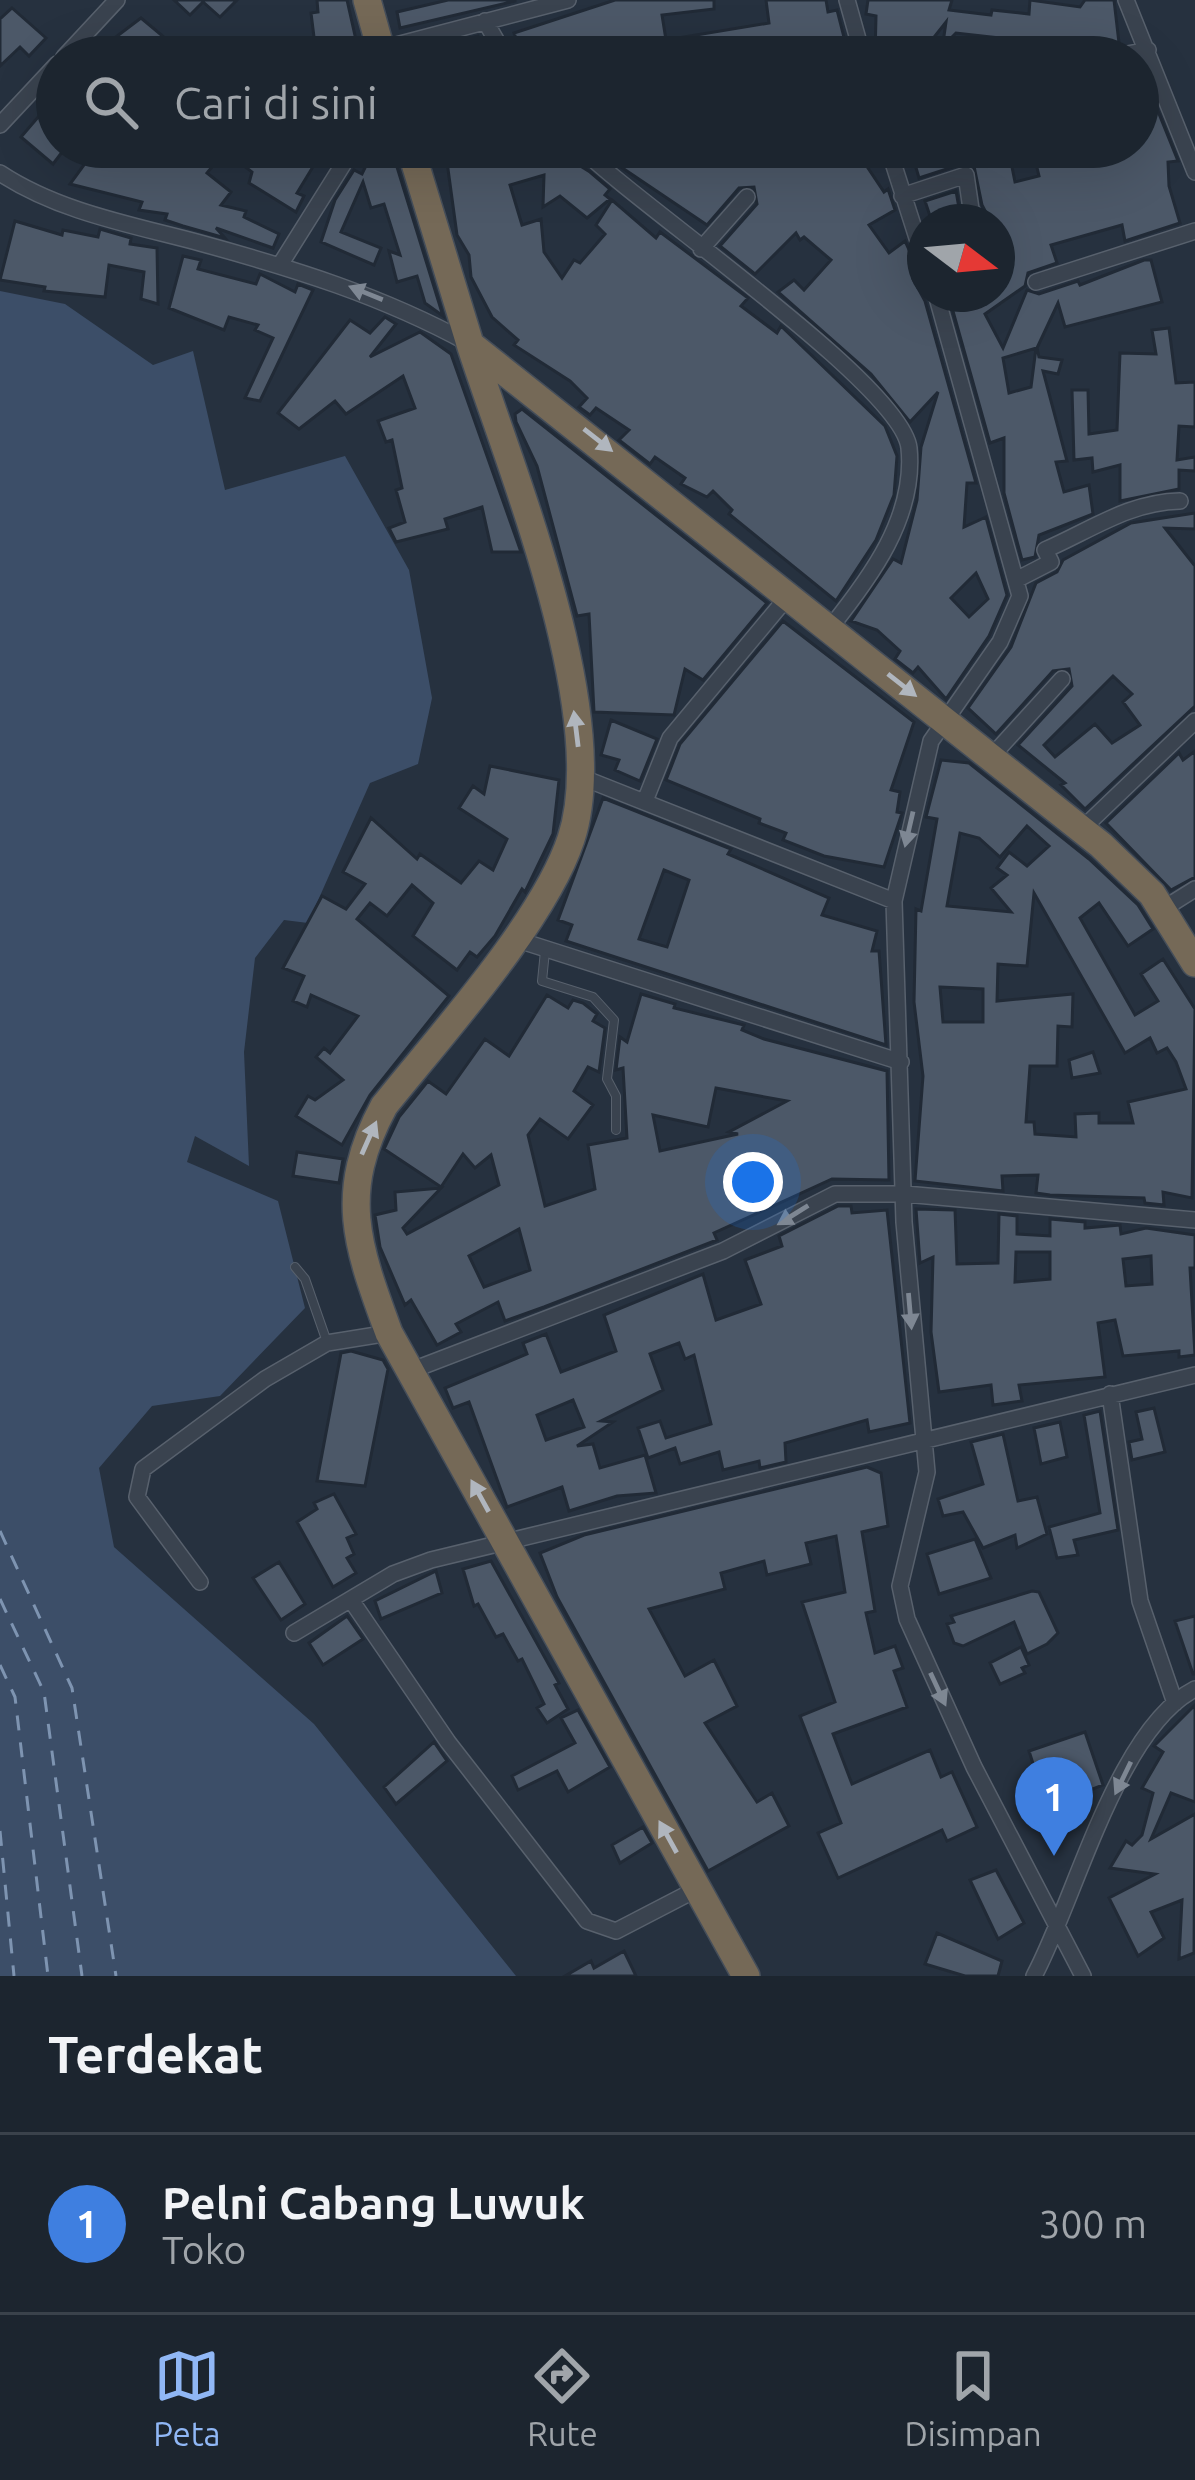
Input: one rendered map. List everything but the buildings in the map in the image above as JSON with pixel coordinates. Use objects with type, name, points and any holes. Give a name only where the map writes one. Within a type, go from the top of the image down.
[{"type":"highway","points":[[367,0],[377,36]]},
{"type":"highway","points":[[416,168],[562,644],[581,777],[571,840],[515,939],[384,1106],[361,1156],[354,1211],[362,1260],[389,1333],[746,1976]]},
{"type":"highway","points":[[471,345],[534,390],[1082,830],[1137,878],[1163,909],[1195,963]]},
{"type":"highway","points":[[498,425],[514,397],[534,390]]},
{"type":"street","points":[[84,36],[117,0]]},
{"type":"street","points":[[437,36],[568,0]]},
{"type":"street","points":[[847,0],[857,36]]},
{"type":"street","points":[[1126,0],[1142,36]]},
{"type":"street","points":[[485,21],[494,36]]},
{"type":"street","points":[[1159,79],[1195,172]]},
{"type":"street","points":[[0,125],[36,86]]},
{"type":"street","points":[[280,265],[340,168]]},
{"type":"street","points":[[605,168],[835,359],[895,414],[904,430],[908,468],[891,541],[830,628]]},
{"type":"street","points":[[894,168],[907,211]]},
{"type":"street","points":[[0,173],[71,208],[368,294],[471,345]]},
{"type":"street","points":[[902,196],[966,175],[974,204]]},
{"type":"street","points":[[701,248],[747,197]]},
{"type":"street","points":[[1036,282],[1195,231]]},
{"type":"street","points":[[941,312],[1020,596],[1012,620],[927,751],[894,901],[911,1326],[925,1437],[924,1494],[902,1572],[902,1604],[974,1767],[1083,1976]]},
{"type":"street","points":[[1018,578],[1051,562],[1046,550],[1122,511],[1148,501],[1180,501]]},
{"type":"street","points":[[644,801],[670,738],[789,595]]},
{"type":"street","points":[[992,756],[1062,680]]},
{"type":"street","points":[[1082,830],[1195,721]]},
{"type":"street","points":[[581,777],[894,901]]},
{"type":"street","points":[[1163,909],[1195,889]]},
{"type":"street","points":[[515,939],[901,1062]]},
{"type":"street","points":[[410,1371],[723,1251],[817,1200],[855,1192],[1195,1220]]},
{"type":"street","points":[[200,1582],[137,1496],[137,1479],[194,1428],[327,1343],[389,1333]]},
{"type":"street","points":[[294,1633],[393,1574],[505,1540],[1195,1375]]},
{"type":"street","points":[[1110,1394],[1140,1601],[1174,1703]]},
{"type":"street","points":[[351,1600],[448,1742],[587,1922],[616,1931],[697,1889]]},
{"type":"street","points":[[1034,1976],[1137,1749],[1174,1703],[1195,1689]]},
{"type":"lane","points":[[545,950],[542,981],[592,997],[614,1020],[607,1079],[616,1096],[616,1130]]},
{"type":"lane","points":[[295,1268],[305,1279],[327,1343]]},
{"type":"water","points":[[0,291],[65,304],[153,365],[193,351],[225,490],[345,456],[409,570],[432,698],[418,764],[370,783],[308,923],[284,920],[255,958],[244,1052],[249,1166],[195,1136],[187,1162],[278,1201],[305,1308],[220,1396],[152,1406],[99,1468],[114,1547],[314,1724],[516,1976],[0,1976]]},
{"type":"ferry route","points":[[0,1531],[72,1688],[116,1976]]},
{"type":"ferry route","points":[[0,1599],[44,1692],[82,1976]]},
{"type":"ferry route","points":[[0,1665],[15,1697],[48,1976]]},
{"type":"ferry route","points":[[0,1831],[14,1976]]},
{"type":"place","name":"Pelni Cabang Luwuk","points":[[1054,1856]]}]
